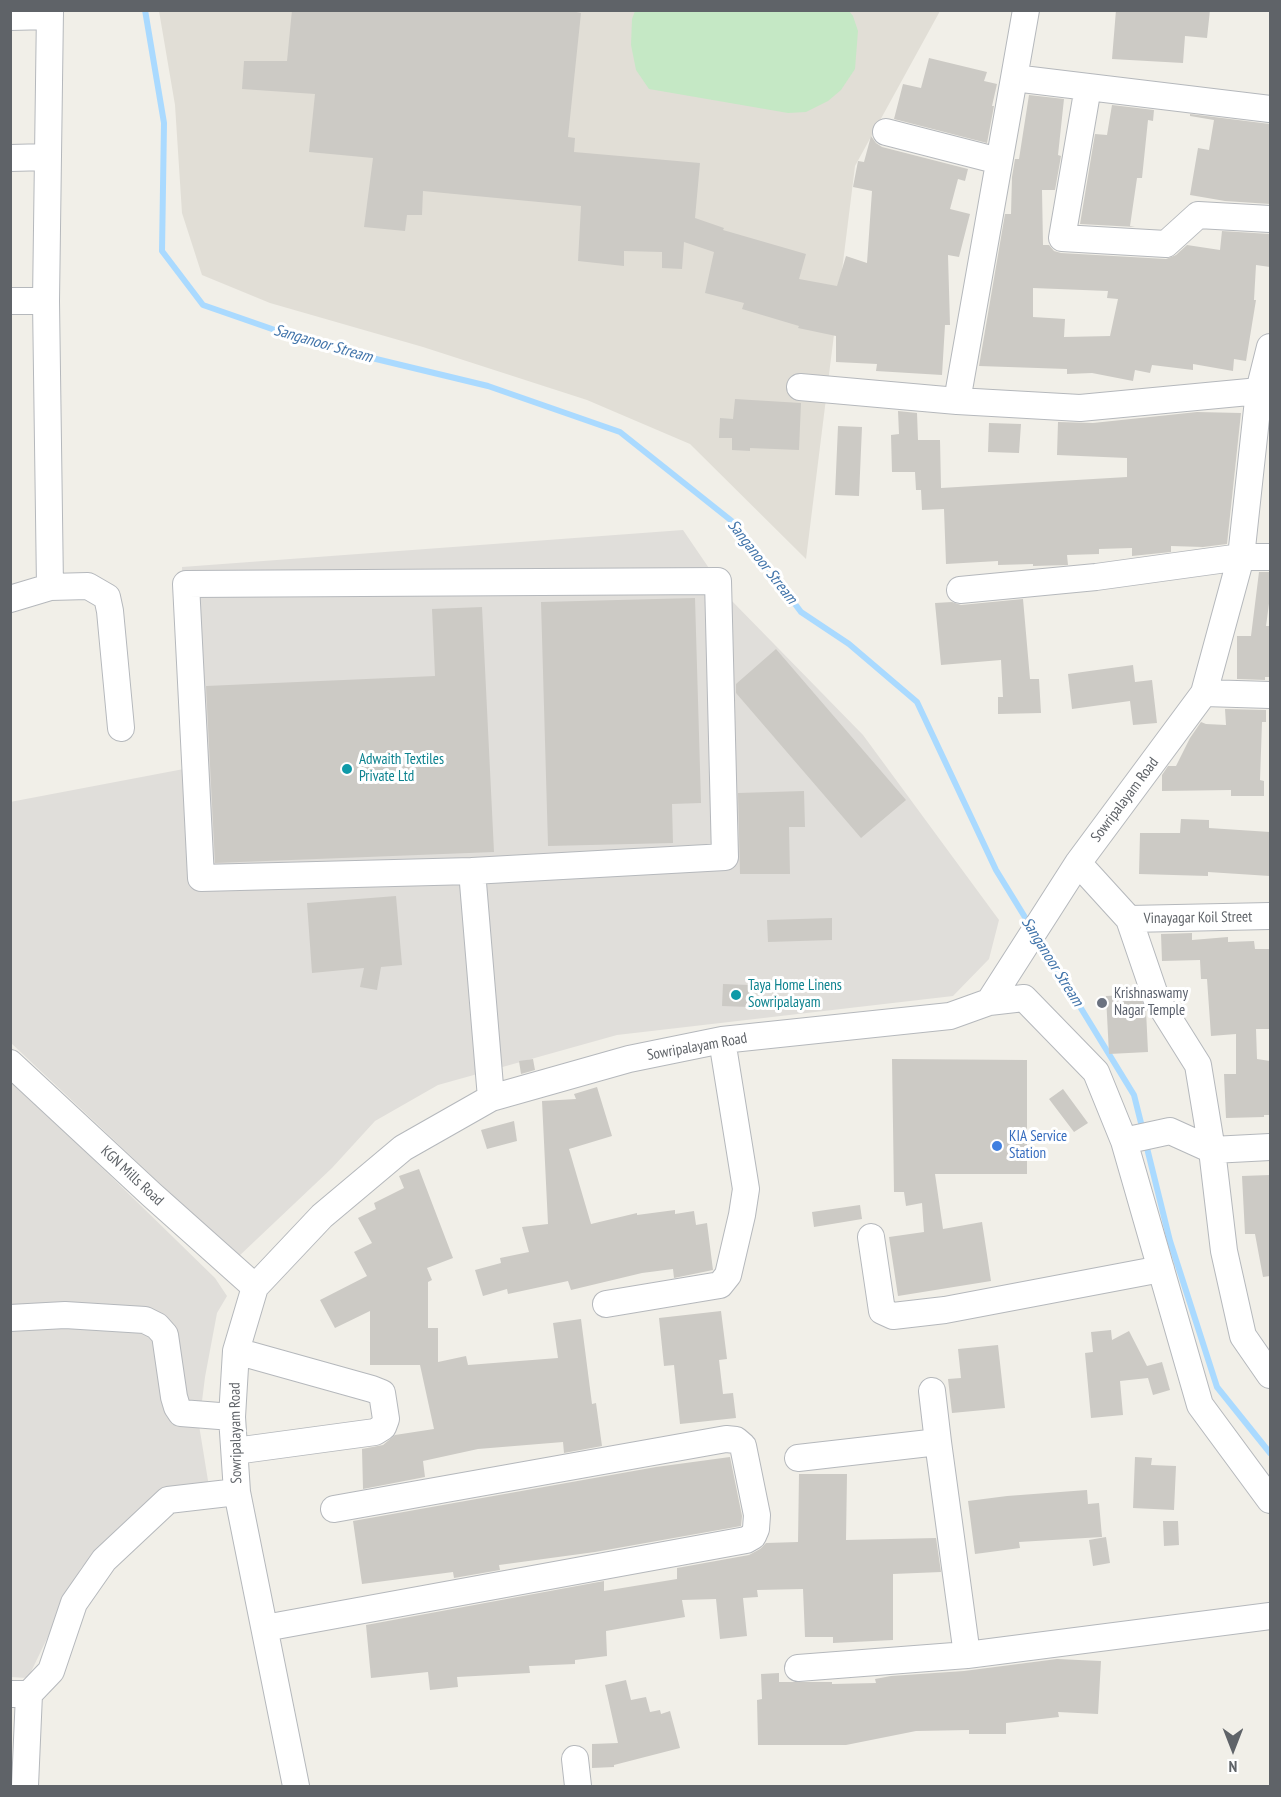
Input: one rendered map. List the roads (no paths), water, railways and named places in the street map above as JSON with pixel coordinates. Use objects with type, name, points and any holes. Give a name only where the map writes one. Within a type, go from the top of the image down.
[{"type":"street","points":[[957,401],[1026,10]]},
{"type":"street","points":[[10,17],[50,13],[46,301],[50,587]]},
{"type":"street","points":[[1014,78],[1270,109]]},
{"type":"street","points":[[1088,87],[1062,238],[1166,244],[1198,215],[1270,219]]},
{"type":"street","points":[[886,132],[999,161]]},
{"type":"street","points":[[10,158],[48,157]]},
{"type":"street","points":[[10,301],[46,301]]},
{"type":"street","name":"Sowripalayam Road","points":[[296,1786],[237,1492],[232,1417],[236,1351],[255,1287],[322,1216],[403,1148],[490,1098],[629,1059],[722,1040],[950,1016],[988,1002],[1078,863],[1204,693],[1241,557],[1270,347]]},
{"type":"street","points":[[800,387],[957,401],[1080,408],[1264,391]]},
{"type":"street","points":[[960,590],[1096,577],[1241,557],[1270,557]]},
{"type":"street","points":[[718,580],[725,857],[472,871],[201,878],[186,584],[718,580]]},
{"type":"street","points":[[10,600],[50,587],[88,586],[106,597],[110,611],[121,728]]},
{"type":"street","points":[[1204,693],[1270,695]]},
{"type":"street","name":"Vinayagar Koil Street","points":[[1078,863],[1129,919],[1270,916]]},
{"type":"street","points":[[472,871],[490,1098]]},
{"type":"street","points":[[1129,919],[1156,998],[1198,1065],[1212,1150],[1224,1251],[1243,1336],[1270,1375]]},
{"type":"street","points":[[988,1002],[1024,998],[1096,1072],[1124,1141],[1200,1405],[1270,1500]]},
{"type":"street","points":[[606,1304],[720,1285],[728,1275],[746,1189],[722,1040]]},
{"type":"street","name":"KGN Mills Road","points":[[10,1063],[152,1196],[255,1287]]},
{"type":"street","points":[[1124,1141],[1170,1131],[1212,1150],[1270,1147]]},
{"type":"street","points":[[871,1237],[882,1311],[893,1317],[945,1310],[1161,1269]]},
{"type":"street","points":[[10,1318],[65,1315],[145,1320],[157,1326],[165,1335],[174,1397],[182,1413],[232,1417]]},
{"type":"street","points":[[235,1451],[375,1432],[383,1427],[386,1419],[382,1393],[236,1351]]},
{"type":"street","points":[[932,1391],[968,1655]]},
{"type":"street","points":[[265,1628],[746,1540],[753,1536],[757,1515],[743,1446],[736,1440],[726,1439],[334,1509]]},
{"type":"street","points":[[798,1458],[938,1442]]},
{"type":"street","points":[[25,1786],[20,1694],[51,1671],[74,1603],[104,1560],[168,1500],[237,1492]]},
{"type":"street","points":[[798,1668],[968,1655],[1270,1616]]},
{"type":"street","points":[[575,1759],[578,1786]]},
{"type":"waterway","name":"Sanganoor Stream","points":[[145,10],[164,123],[162,251],[203,305],[318,345],[488,386],[620,432],[733,522],[801,612],[849,644],[917,702],[996,870],[1031,927]]},
{"type":"waterway","name":"Sanganoor Stream","points":[[1038,938],[1134,1095],[1143,1131]]},
{"type":"waterway","name":"Sanganoor Stream","points":[[1146,1144],[1170,1241],[1217,1387],[1270,1453]]},
{"type":"place","name":"Adwaith Textiles Private Ltd","points":[[347,769]]},
{"type":"place","name":"Taya Home Linens Sowripalayam","points":[[736,995]]},
{"type":"place","name":"Krishnaswamy Nagar Temple","points":[[1102,1003]]},
{"type":"place","name":"KIA Service Station","points":[[997,1146]]}]
